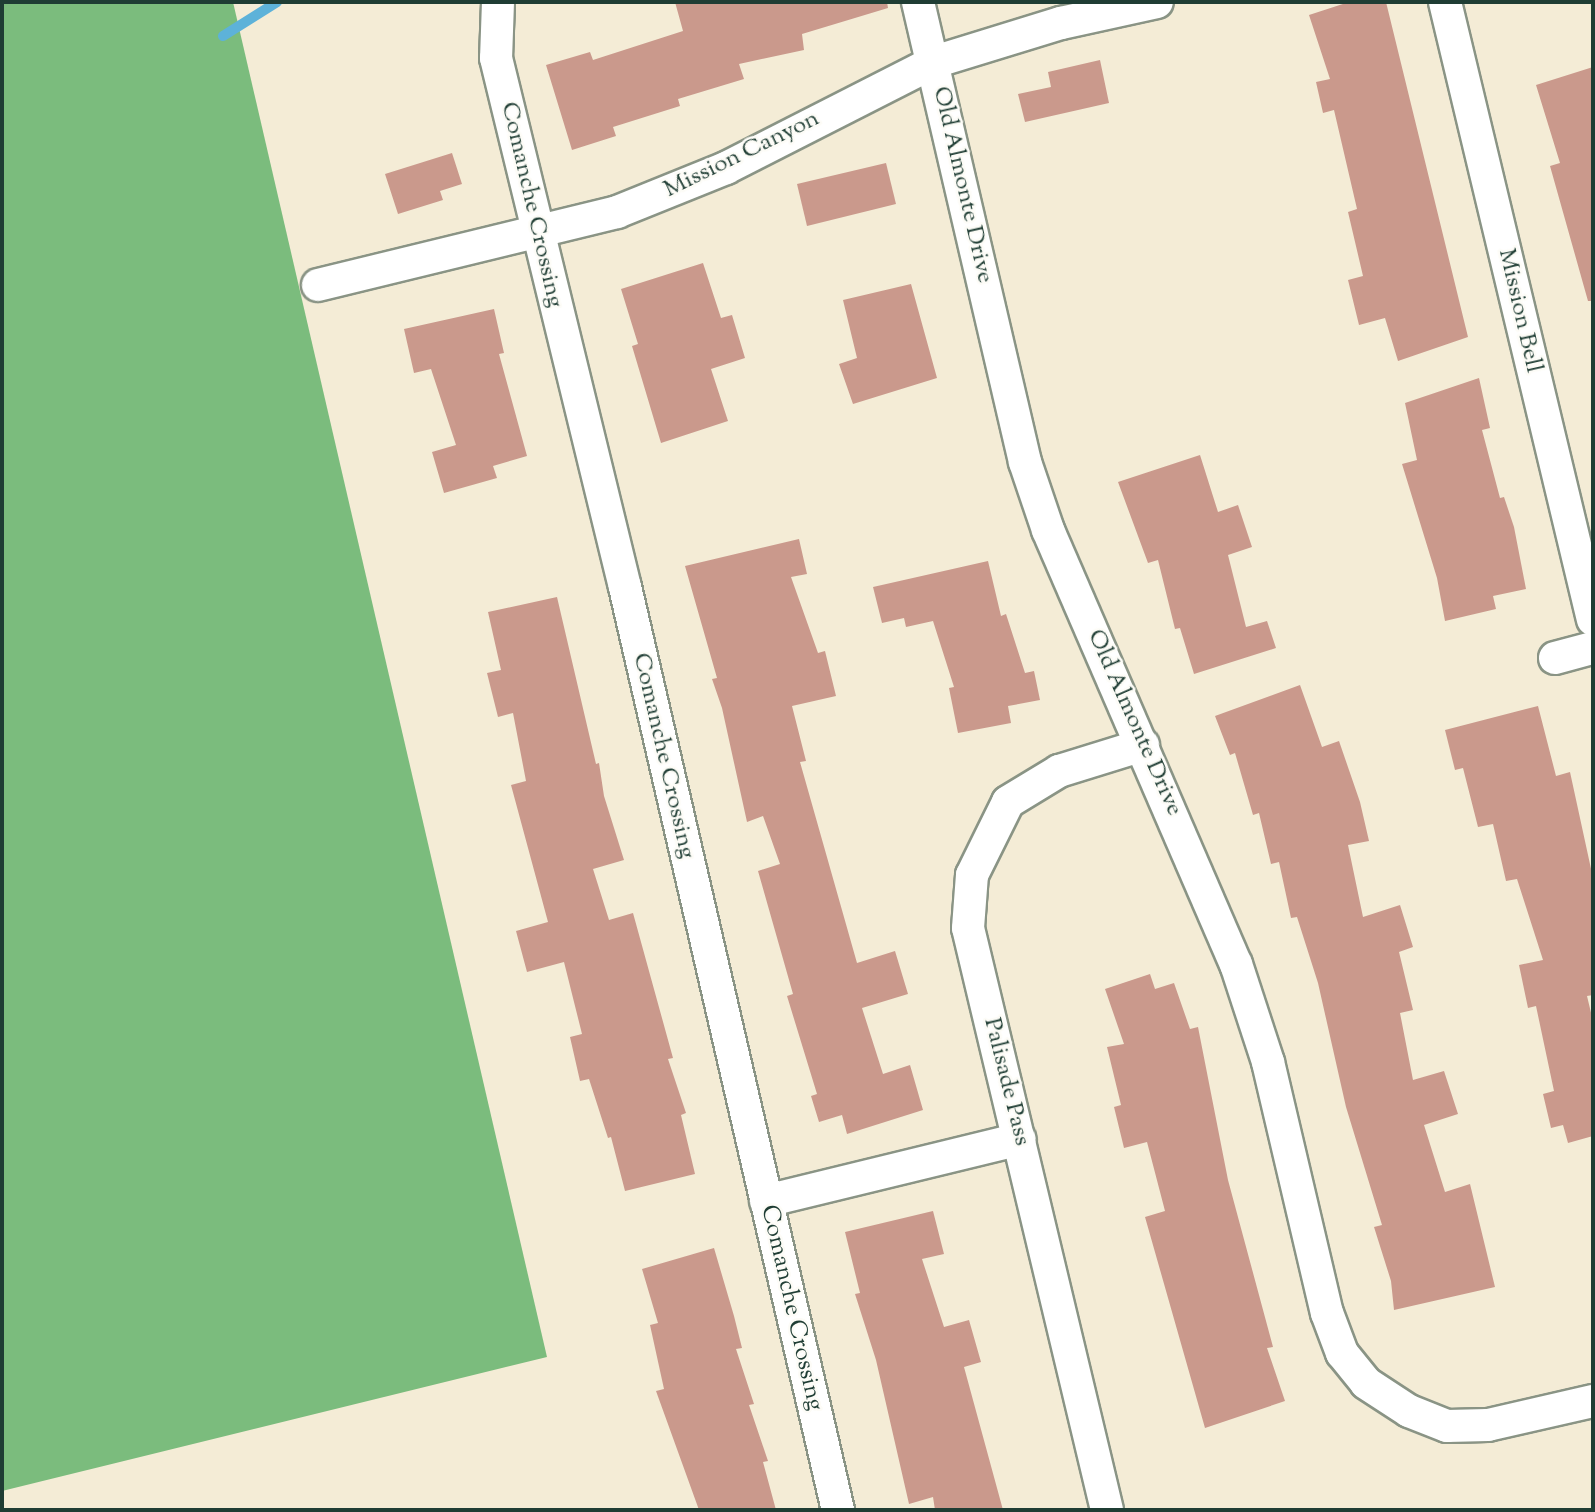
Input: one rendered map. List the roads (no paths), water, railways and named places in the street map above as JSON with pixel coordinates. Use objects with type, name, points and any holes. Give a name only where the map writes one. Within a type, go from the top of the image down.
[{"type":"street","name":"Comanche Crossing","points":[[498,2],[496,58],[625,587],[838,1510]]},
{"type":"street","name":"Old Almonte Drive","points":[[918,2],[1025,462],[1048,530],[1143,745],[1240,976],[1268,1062],[1327,1313],[1342,1353],[1366,1383],[1409,1411],[1447,1426],[1488,1425],[1593,1401]]},
{"type":"street","name":"Mission Canyon","points":[[318,285],[537,234],[681,189],[934,62],[1062,23],[1157,2]]},
{"type":"street","name":"Mission Bell","points":[[1445,2],[1593,620]]},
{"type":"street","points":[[1555,657],[1593,648]]},
{"type":"street","name":"Palisade Pass","points":[[1107,1510],[968,928],[972,875],[1008,803],[1059,771],[1143,745]]},
{"type":"street","points":[[766,1201],[1020,1139]]},
{"type":"waterway","points":[[223,36],[277,2]]}]
